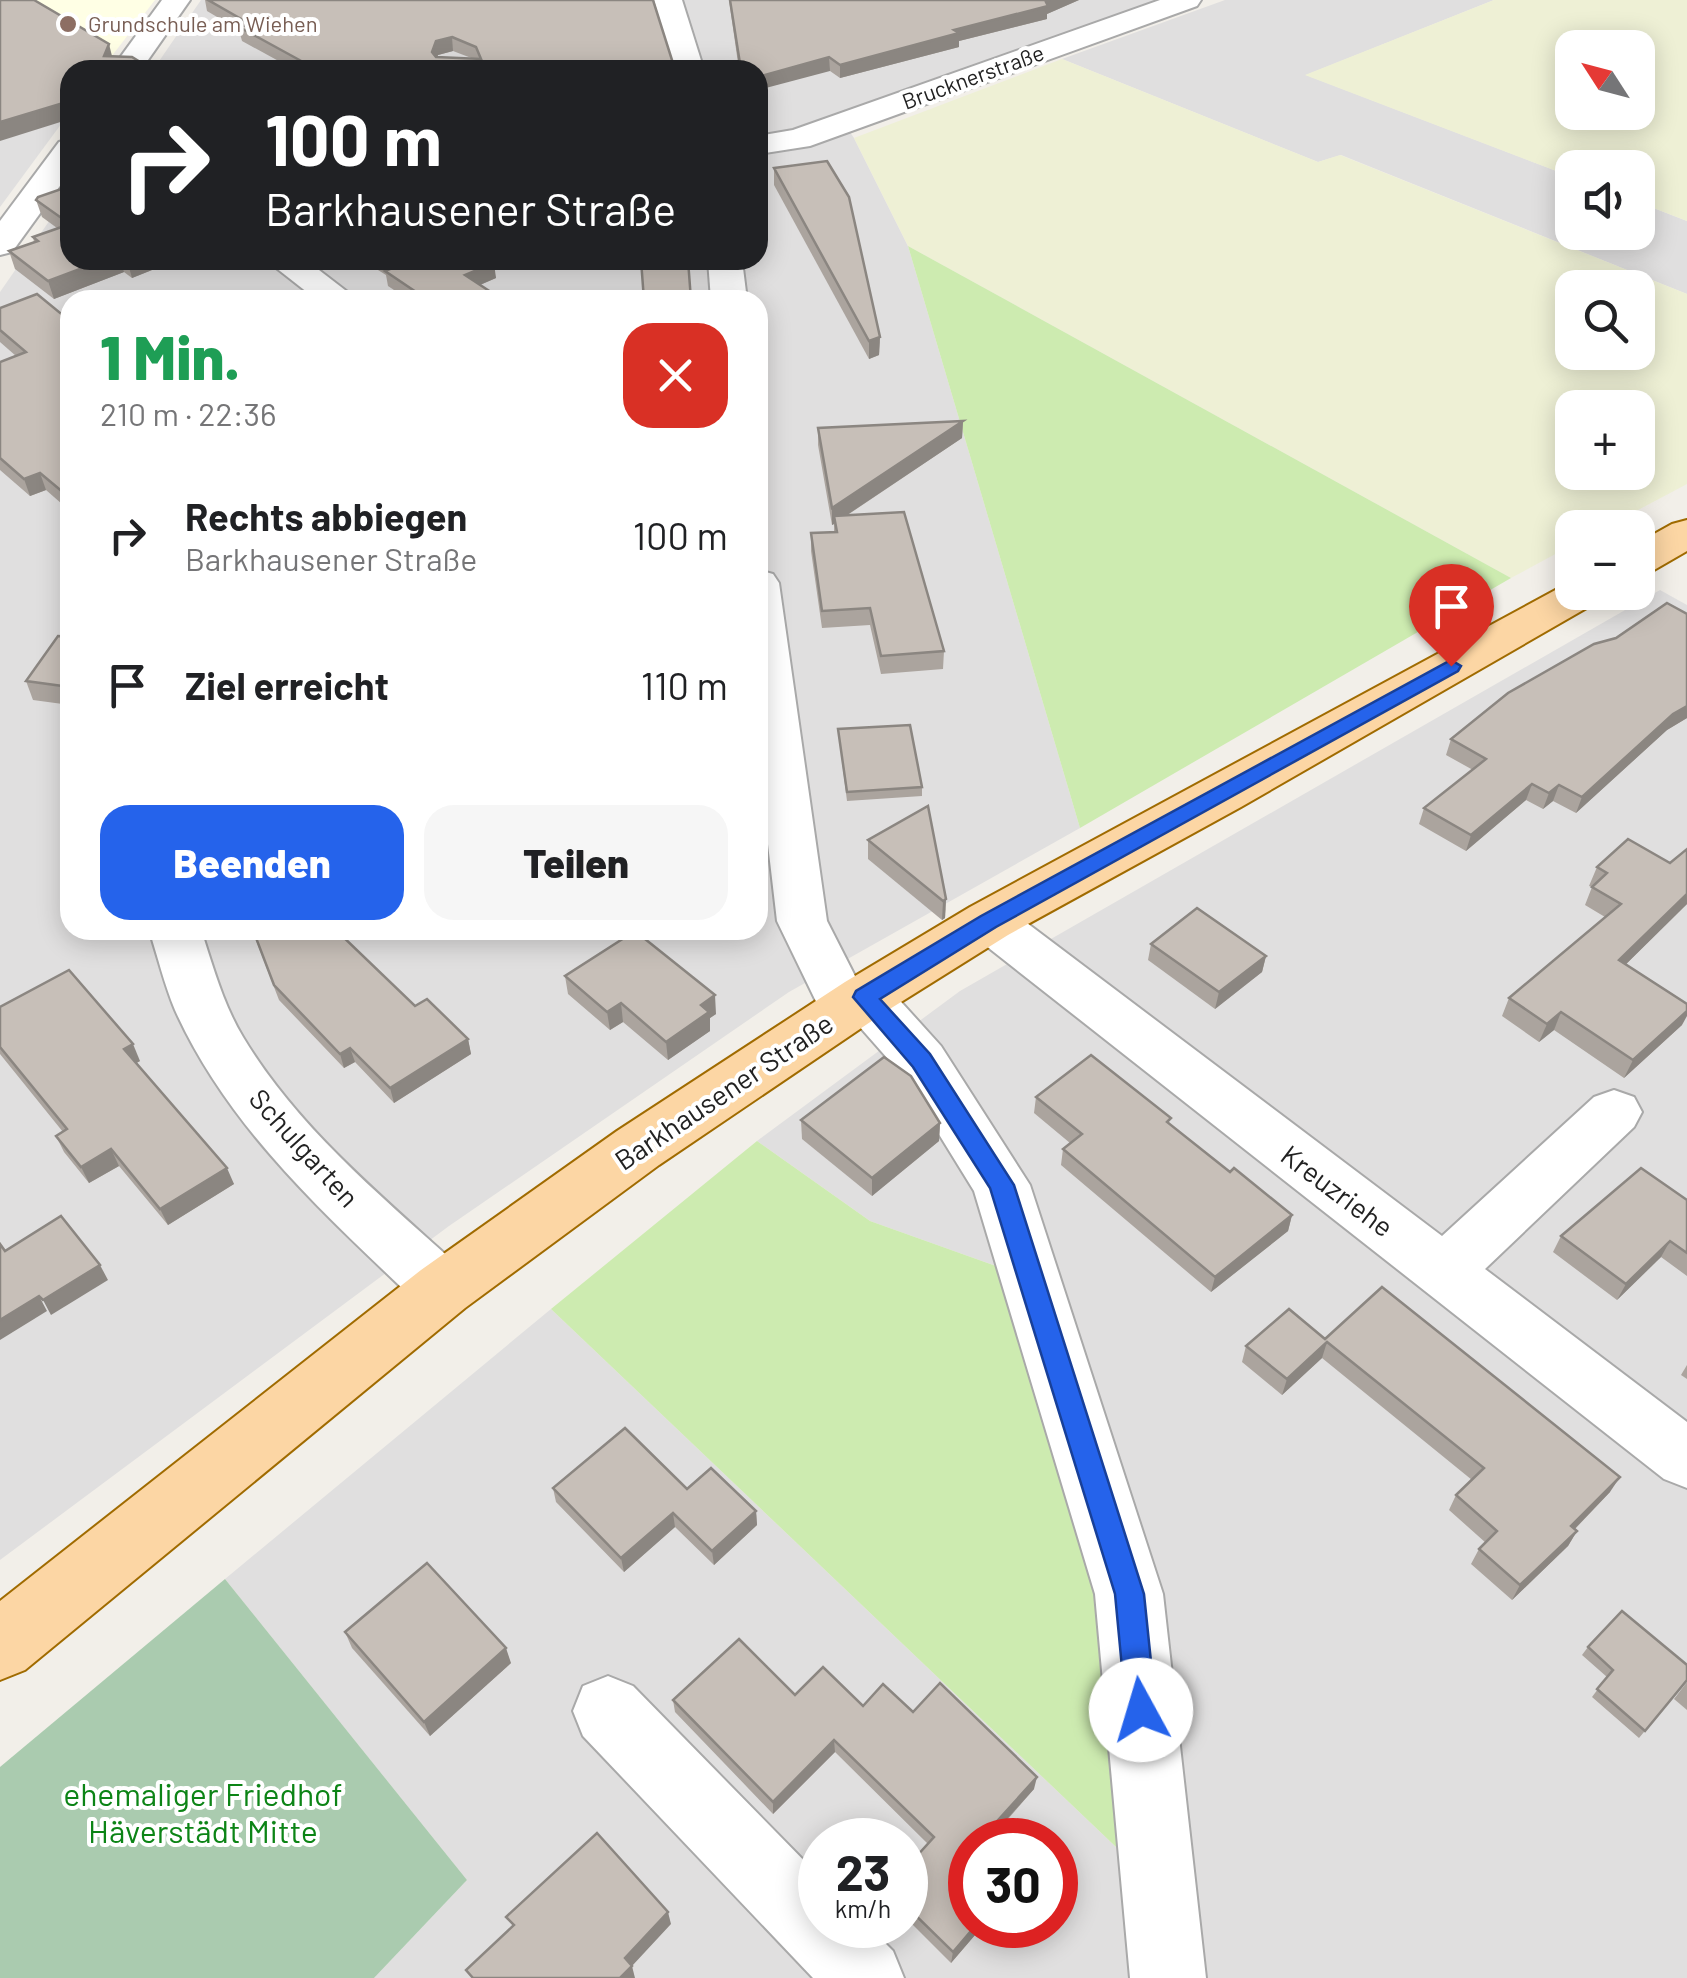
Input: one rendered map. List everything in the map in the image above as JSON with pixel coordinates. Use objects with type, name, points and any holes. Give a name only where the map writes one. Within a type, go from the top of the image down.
[{"type":"main road","points":[[1655,551],[1687,533]]},
{"type":"main road","name":"Barkhausener Straße","points":[[0,1645],[443,1288],[638,1148],[988,921],[1223,795],[1555,607]]},
{"type":"street","points":[[133,60],[176,0]]},
{"type":"street","points":[[668,0],[685,60]]},
{"type":"street","name":"Brucknerstraße","points":[[768,144],[799,139],[1187,0]]},
{"type":"street","points":[[0,244],[60,162]]},
{"type":"street","points":[[297,270],[326,290]]},
{"type":"street","points":[[768,660],[802,921],[855,1004],[922,1061],[1002,1185],[1130,1594],[1168,1978]]},
{"type":"street","name":"Kreuzriehe","points":[[988,921],[1687,1458]]},
{"type":"street","name":"Schulgarten","points":[[178,940],[203,1013],[258,1103],[346,1197],[443,1288]]},
{"type":"street","points":[[1443,1272],[1614,1112]]},
{"type":"street","points":[[608,1711],[866,1978]]},
{"type":"shaded area","name":"Grundschule am Wiehen","points":[[0,0],[155,0],[109,60],[60,60]]},
{"type":"shaded area","points":[[201,0],[1163,0],[838,115],[854,138],[908,246],[1080,828],[789,992],[449,1226],[0,1560],[0,292],[60,205],[60,270],[768,270],[768,60],[160,60]]},
{"type":"shaded area","points":[[1225,0],[1494,0],[1306,75],[1555,170],[1555,241],[1341,155],[1318,162],[1062,59]]},
{"type":"shaded area","points":[[1494,0],[1687,0],[1687,221],[1655,209],[1655,150],[1555,150],[1555,171],[1305,75]]},
{"type":"shaded area","points":[[0,48],[60,84],[60,126],[0,207]]},
{"type":"shaded area","points":[[1062,59],[1318,162],[1340,155],[1555,241],[1555,250],[1577,250],[1627,270],[1555,270],[1555,370],[1655,370],[1655,281],[1687,294],[1687,484],[1638,510],[1555,510],[1555,554],[1511,578],[908,246],[854,138]]},
{"type":"shaded area","points":[[1655,209],[1687,221],[1687,294],[1655,281],[1655,270],[1627,270],[1577,250],[1655,250]]},
{"type":"shaded area","points":[[1660,590],[1687,605],[1687,1978],[374,1978],[467,1880],[225,1579],[551,1309],[1136,1866],[1063,1290],[870,1221],[757,1141],[960,991],[1625,610],[1655,610],[1655,593]]},
{"type":"green space","points":[[908,246],[1511,578],[1080,828]]},
{"type":"green space","points":[[757,1141],[870,1221],[1063,1290],[1136,1866],[551,1309]]},
{"type":"green space","name":"ehemaliger Friedhof Häverstädt Mitte","points":[[225,1579],[467,1880],[374,1978],[0,1978],[0,1767]]},
{"type":"building","points":[[0,0],[34,0],[109,44],[104,56],[137,60],[60,60],[60,104],[0,122]]},
{"type":"building","points":[[208,0],[653,0],[672,60],[299,60],[239,27],[250,24]],"holes":[[[452,37],[476,47],[481,59],[436,57],[432,52],[436,41]]]},
{"type":"building","points":[[730,0],[1050,0],[1046,2],[1048,6],[840,65],[829,57],[768,74],[768,60],[739,60]]},
{"type":"building","points":[[827,161],[849,197],[880,337],[869,341],[774,168]]},
{"type":"building","points":[[60,189],[60,217],[36,200]]},
{"type":"building","points":[[60,228],[60,270],[77,270],[48,281],[9,251],[38,241],[33,237]]},
{"type":"building","points":[[477,270],[465,275],[488,290],[413,290],[385,271]]},
{"type":"building","points":[[642,270],[689,270],[690,290],[643,290]]},
{"type":"building","points":[[37,294],[60,313],[60,490],[40,473],[24,479],[0,458],[0,362],[26,352],[0,330],[0,308]]},
{"type":"building","points":[[963,421],[832,508],[818,428]]},
{"type":"building","points":[[904,512],[944,651],[881,656],[870,608],[822,611],[811,533],[837,532],[834,516]]},
{"type":"building","points":[[1667,603],[1687,614],[1687,706],[1673,714],[1582,797],[1559,785],[1549,793],[1532,784],[1471,835],[1424,808],[1486,759],[1451,739],[1508,693],[1594,644],[1616,638]]},
{"type":"building","points":[[58,636],[60,636],[60,686],[26,681]]},
{"type":"building","points":[[910,725],[922,787],[847,792],[838,729]]},
{"type":"building","points":[[928,806],[946,899],[943,901],[868,840]]},
{"type":"building","points":[[1628,839],[1670,863],[1687,849],[1687,894],[1619,960],[1687,1004],[1687,1011],[1633,1060],[1561,1012],[1547,1024],[1509,998],[1621,904],[1592,887],[1607,873],[1597,867]]},
{"type":"building","points":[[1197,908],[1266,956],[1219,992],[1151,944]]},
{"type":"building","points":[[257,940],[346,940],[415,1006],[427,999],[468,1039],[390,1088],[350,1048],[340,1054],[274,985]]},
{"type":"building","points":[[621,940],[646,940],[715,995],[701,1005],[709,1012],[666,1042],[621,1003],[607,1012],[565,976]]},
{"type":"building","points":[[69,970],[133,1044],[124,1049],[227,1168],[160,1209],[111,1149],[81,1167],[56,1136],[67,1129],[0,1047],[0,1007]]},
{"type":"building","points":[[1091,1055],[1171,1118],[1167,1122],[1230,1172],[1234,1168],[1292,1215],[1215,1277],[1063,1149],[1082,1134],[1036,1097]]},
{"type":"building","points":[[884,1057],[911,1076],[940,1123],[872,1178],[801,1120]]},
{"type":"building","points":[[1641,1168],[1687,1200],[1687,1253],[1670,1241],[1626,1284],[1561,1236]]},
{"type":"building","points":[[61,1216],[100,1265],[43,1300],[39,1296],[0,1320],[0,1244],[5,1251]]},
{"type":"building","points":[[1382,1287],[1620,1477],[1571,1526],[1577,1531],[1520,1585],[1479,1549],[1497,1531],[1456,1495],[1484,1468],[1327,1342],[1287,1379],[1246,1346],[1289,1309],[1325,1339]]},
{"type":"building","points":[[625,1428],[687,1489],[711,1468],[756,1511],[712,1551],[673,1513],[621,1558],[553,1488]]},
{"type":"building","points":[[427,1563],[506,1648],[424,1722],[345,1632]]},
{"type":"building","points":[[1622,1611],[1687,1665],[1687,1680],[1645,1731],[1597,1689],[1613,1670],[1588,1647]]},
{"type":"building","points":[[739,1639],[795,1695],[823,1667],[863,1706],[883,1684],[913,1712],[940,1683],[1037,1777],[1000,1818],[948,1818],[948,1947],[928,1928],[928,1844],[934,1837],[928,1831],[928,1818],[914,1818],[834,1740],[773,1802],[673,1700]]},
{"type":"building","points":[[597,1833],[668,1912],[625,1958],[632,1966],[620,1978],[473,1978],[466,1970],[514,1925],[506,1917]]},
{"type":"place","name":"Grundschule am Wiehen","points":[[68,24]]},
{"type":"route","points":[[1141,1710],[1130,1594],[1002,1185],[922,1061],[864,997],[988,921],[1223,795],[1451,666]]}]
